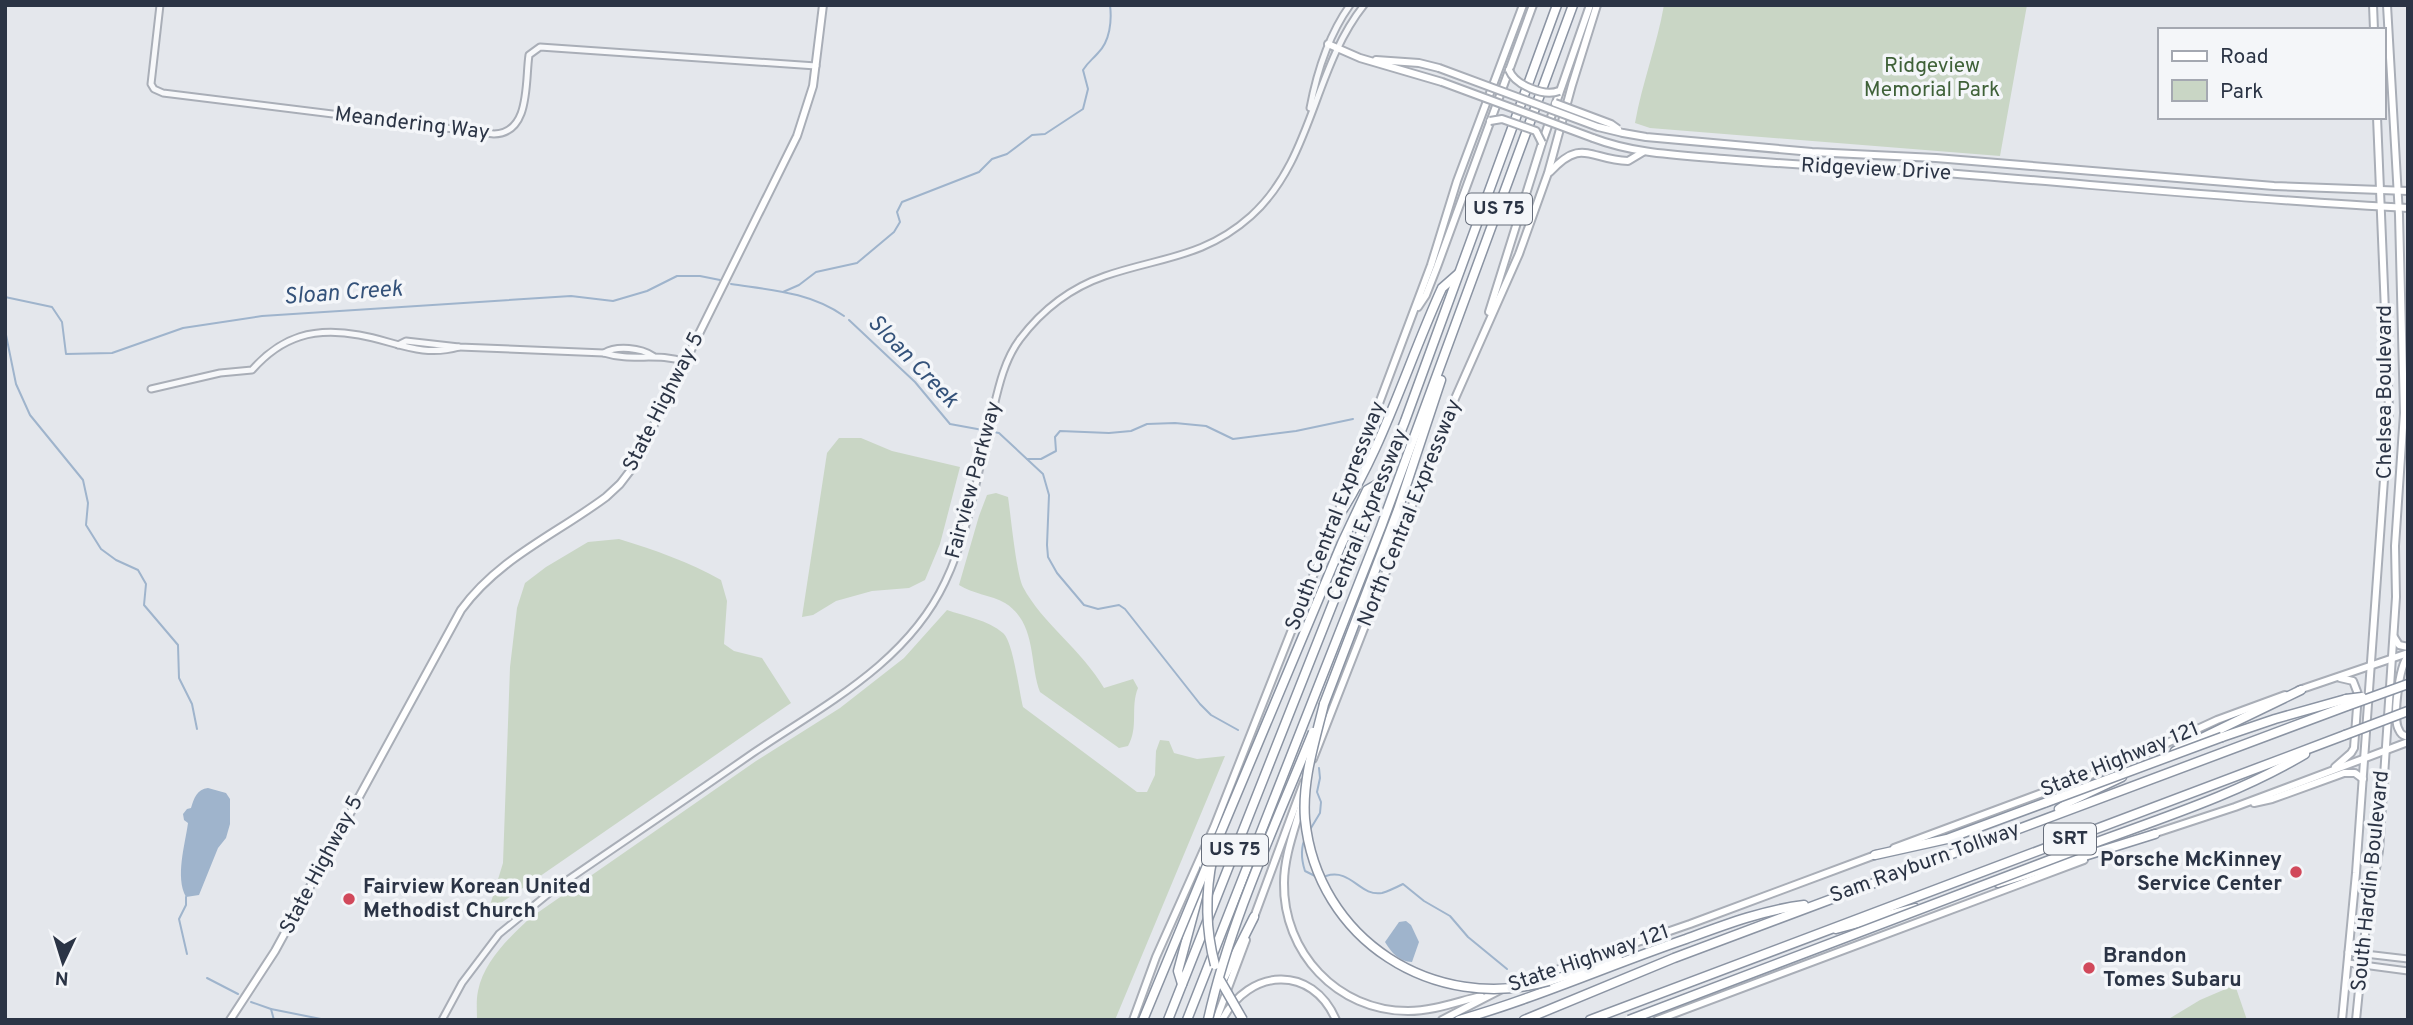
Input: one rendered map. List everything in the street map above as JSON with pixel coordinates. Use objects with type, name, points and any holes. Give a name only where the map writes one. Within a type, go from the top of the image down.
[{"type":"highway","name":"Central Expressway","points":[[1168,1020],[1418,387],[1557,5]]},
{"type":"highway","name":"Central Expressway","points":[[1187,1020],[1376,540],[1573,5]]},
{"type":"highway","points":[[1334,523],[1374,451],[1442,288],[1459,274]]},
{"type":"highway","points":[[1206,1020],[1242,910],[1398,510],[1471,287]]},
{"type":"highway","points":[[1143,1020],[1211,845],[1322,589],[1367,490],[1381,482]]},
{"type":"highway","points":[[1875,855],[1947,839],[2275,719],[2347,703],[2408,684]]},
{"type":"highway","points":[[2048,817],[2069,802],[2301,690]]},
{"type":"highway","name":"Sam Rayburn Tollway","points":[[1524,1020],[1631,974],[2347,703]]},
{"type":"highway","points":[[1324,704],[1307,779],[1305,821],[1319,874],[1346,919],[1371,946],[1386,957],[1403,968],[1438,982],[1491,990],[1551,986]]},
{"type":"highway","name":"Sam Rayburn Tollway","points":[[1590,1020],[2408,711]]},
{"type":"highway","points":[[1629,1020],[2244,786],[2276,771],[2323,743]]},
{"type":"highway","points":[[1816,933],[1863,923],[2155,834]]},
{"type":"highway","points":[[1182,984],[1178,971],[1211,845]]},
{"type":"highway","points":[[1211,845],[1207,900],[1211,949],[1220,980],[1243,1020]]},
{"type":"highway","points":[[1459,1020],[1613,960],[1648,952],[1780,908],[1816,904]]},
{"type":"highway","points":[[1206,1020],[1237,947],[1254,917]]},
{"type":"main road","name":"State Highway 5","points":[[230,1020],[275,951],[461,610],[483,583],[503,565],[601,501],[620,484],[636,461],[793,146],[811,97],[823,5]]},
{"type":"main road","name":"South Central Expressway","points":[[1133,1018],[1156,957],[1211,845],[1410,321],[1441,237],[1457,181],[1523,5]]},
{"type":"main road","points":[[1410,321],[1426,295],[1533,5]]},
{"type":"main road","points":[[1483,334],[1542,143],[1590,5]]},
{"type":"main road","name":"North Central Expressway","points":[[1216,1020],[1314,757],[1445,421],[1519,254],[1548,173],[1597,5]]},
{"type":"main road","points":[[2373,5],[2374,28]]},
{"type":"main road","name":"Chelsea Boulevard","points":[[2387,5],[2399,208],[2404,412],[2391,659]]},
{"type":"main road","name":"Ridgeview Drive","points":[[1328,44],[1360,58],[1422,75],[1625,149],[1643,152],[2408,208]]},
{"type":"main road","name":"Ridgeview Drive","points":[[1360,58],[1419,63],[1439,68],[1554,107],[1598,127],[1623,133],[1737,145],[2274,186],[2408,191]]},
{"type":"main road","points":[[1509,70],[1512,78],[1518,82],[1550,94],[1559,91]]},
{"type":"main road","points":[[1490,121],[1502,118],[1535,131],[1542,143]]},
{"type":"main road","name":"Chelsea Boulevard","points":[[2370,666],[2389,408],[2377,119]]},
{"type":"main road","points":[[1735,160],[1737,145]]},
{"type":"main road","points":[[1548,173],[1564,157],[1572,154],[1592,154],[1628,161],[1643,152]]},
{"type":"main road","points":[[2009,179],[2011,164]]},
{"type":"main road","points":[[2393,634],[2397,643],[2408,647]]},
{"type":"main road","points":[[1657,1020],[2155,834],[2235,807],[2408,740],[2400,733],[2397,722],[2400,670],[2408,655]]},
{"type":"main road","name":"State Highway 121","points":[[1441,1020],[1493,993],[2128,761],[2217,720],[2408,655]]},
{"type":"main road","name":"South Hardin Boulevard","points":[[2356,1020],[2362,954],[2379,851],[2391,659]]},
{"type":"main road","name":"South Hardin Boulevard","points":[[2342,1020],[2365,758],[2370,666]]},
{"type":"main road","points":[[2331,770],[2351,753],[2355,742],[2358,689],[2353,681],[2339,677]]},
{"type":"main road","points":[[1314,757],[1284,880],[1289,924],[1310,964],[1338,990],[1370,1006],[1387,1009],[1434,1009],[1493,993]]},
{"type":"main road","points":[[2235,807],[2272,799],[2344,773],[2355,773],[2363,779]]},
{"type":"main road","points":[[1223,1020],[1237,997],[1250,988],[1276,980],[1301,983],[1313,990],[1330,1007],[1336,1020]]},
{"type":"street","name":"Meandering Way","points":[[160,5],[151,84],[154,89],[163,93],[227,103],[505,134],[519,122],[529,55],[540,47],[816,66]]},
{"type":"street","name":"Fairview Parkway","points":[[1305,131],[1317,75],[1328,44],[1350,5]]},
{"type":"street","name":"Fairview Parkway","points":[[444,1020],[477,960],[499,934],[526,910],[857,684],[899,647],[944,585],[958,551],[997,395],[1016,344],[1048,308],[1093,280],[1179,257],[1204,247],[1253,214],[1278,186],[1294,159],[1337,48],[1364,5]]},
{"type":"street","points":[[151,389],[220,373],[252,370],[279,344],[298,336],[326,332],[360,335],[406,349],[443,351],[459,347],[604,353],[615,357],[648,359],[653,356],[670,356],[685,362]]},
{"type":"street","points":[[2348,952],[2408,959]]},
{"type":"street","points":[[2347,963],[2408,971]]},
{"type":"green space","name":"Ridgeview Memorial Park","points":[[1664,5],[2027,5],[2000,156],[1650,128],[1635,123]]},
{"type":"green space","points":[[839,438],[861,438],[892,451],[960,467],[940,544],[925,580],[909,588],[872,591],[836,601],[813,615],[802,617],[827,453]]},
{"type":"green space","points":[[996,493],[1008,497],[1018,569],[1023,587],[1031,600],[1085,661],[1104,688],[1133,679],[1138,688],[1133,732],[1128,746],[1119,748],[1040,692],[1027,632],[1015,611],[1000,600],[959,585],[987,495]]},
{"type":"green space","points":[[619,539],[672,557],[721,580],[727,601],[724,644],[734,651],[762,658],[791,703],[488,912],[503,863],[510,667],[517,608],[525,583],[588,542]]},
{"type":"green space","points":[[947,610],[983,622],[1003,633],[1013,656],[1023,707],[1137,792],[1147,792],[1155,775],[1156,751],[1160,740],[1169,741],[1174,753],[1197,759],[1225,756],[1115,1020],[477,1020],[477,994],[486,970],[498,951],[530,918],[756,761],[840,708],[904,658]]},
{"type":"green space","points":[[2235,985],[2247,1020],[2167,1020],[2200,1000]]},
{"type":"water","points":[[208,788],[226,793],[230,799],[230,824],[199,895],[186,897],[181,871],[188,823],[183,814],[191,808],[199,792]]},
{"type":"water","points":[[1406,921],[1411,925],[1419,942],[1412,962],[1399,958],[1385,942],[1399,922]]},
{"type":"waterway","points":[[783,292],[799,285],[816,272],[857,263],[894,232],[900,222],[897,212],[902,202],[979,172],[992,159],[1007,154],[1032,135],[1045,134],[1083,109],[1088,89],[1083,70],[1108,37],[1110,5]]},
{"type":"waterway","name":"Sloan Creek","points":[[5,297],[52,307],[62,322],[66,354],[112,353],[183,328],[262,316],[571,296],[613,301],[647,291],[677,276],[700,276],[720,280]]},
{"type":"waterway","name":"Sloan Creek","points":[[731,284],[804,297],[844,316]]},
{"type":"waterway","name":"Sloan Creek","points":[[849,320],[915,382],[950,424],[999,433],[1043,474],[1049,495],[1048,557],[1057,573],[1084,605],[1098,609],[1119,605],[1125,609],[1200,704],[1211,715],[1238,730]]},
{"type":"waterway","points":[[5,330],[16,384],[30,415],[83,480],[88,503],[86,525],[101,549],[116,560],[138,570],[146,584],[144,605],[178,645],[179,678],[192,704],[197,729]]},
{"type":"waterway","points":[[1027,459],[1041,459],[1056,451],[1055,437],[1060,431],[1109,433],[1131,431],[1147,424],[1175,423],[1206,426],[1233,439],[1296,431],[1353,419]]},
{"type":"waterway","name":"Sloan Creek","points":[[1311,828],[1320,813],[1321,802],[1317,792],[1319,768]]},
{"type":"waterway","name":"Sloan Creek","points":[[1306,836],[1302,849],[1305,871],[1317,877]]},
{"type":"waterway","name":"Sloan Creek","points":[[1326,876],[1342,876],[1374,893],[1382,893],[1403,884],[1424,901],[1450,916],[1468,937],[1507,969]]},
{"type":"waterway","points":[[186,897],[186,905],[179,919],[187,954]]},
{"type":"waterway","points":[[207,978],[238,994]]},
{"type":"waterway","points":[[251,1002],[271,1009],[274,1020]]},
{"type":"waterway","points":[[271,1009],[326,1020]]},
{"type":"place","name":"Porsche McKinney Service Center","points":[[2296,872]]},
{"type":"place","name":"Fairview Korean United Methodist Church","points":[[349,899]]},
{"type":"place","name":"Brandon Tomes Subaru","points":[[2089,968]]}]
